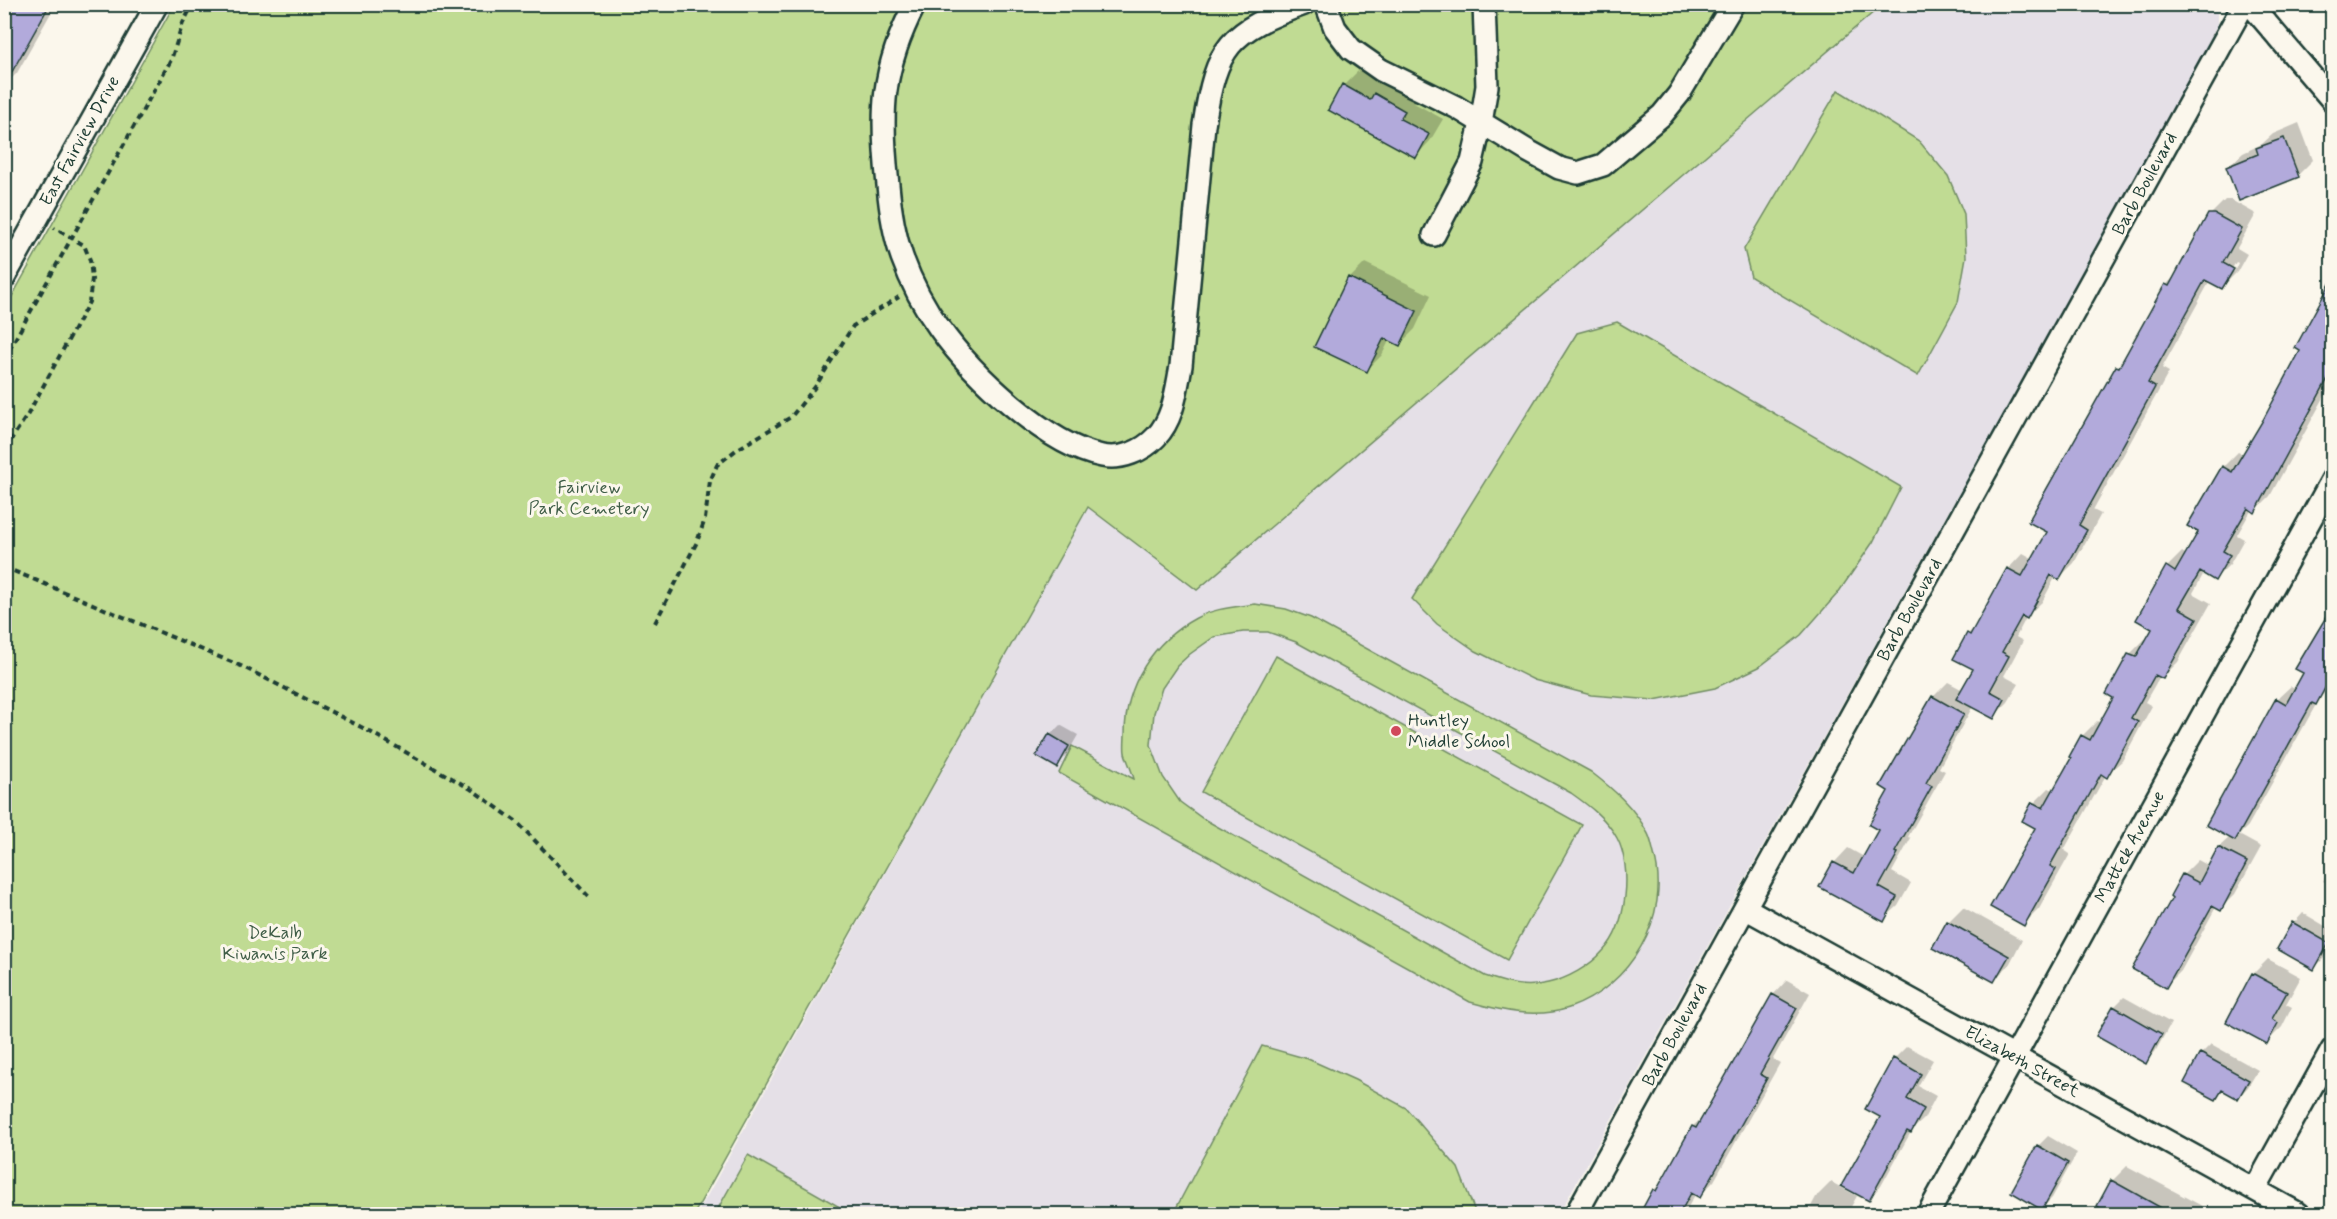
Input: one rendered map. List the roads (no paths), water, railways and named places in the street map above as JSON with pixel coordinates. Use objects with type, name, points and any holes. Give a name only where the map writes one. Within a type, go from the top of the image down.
[{"type":"street","name":"East Fairview Drive","points":[[4,278],[157,4]]},
{"type":"street","points":[[915,4],[894,51],[883,100],[885,158],[890,203],[901,254],[915,286],[939,328],[983,380],[1017,409],[1053,434],[1083,450],[1102,456],[1118,457],[1132,453],[1154,439],[1170,416],[1181,366],[1203,125],[1208,94],[1217,63],[1236,38],[1252,27],[1270,16],[1304,4]]},
{"type":"street","points":[[1326,4],[1335,28],[1351,49],[1381,70],[1456,107],[1559,168],[1578,173],[1604,165],[1662,115],[1679,94],[1733,4]]},
{"type":"street","points":[[1434,235],[1472,162],[1481,123],[1487,86],[1484,4]]},
{"type":"street","name":"Barb Boulevard","points":[[1576,1215],[2244,4]]},
{"type":"street","points":[[2250,4],[2332,100]]},
{"type":"street","name":"Mattek Avenue","points":[[1928,1215],[2332,480]]},
{"type":"street","name":"Elizabeth Street","points":[[1745,908],[2299,1215]]},
{"type":"street","points":[[2255,1189],[2332,1050]]},
{"type":"place","name":"Huntley Middle School","points":[[1396,731]]},
{"type":"park label","name":"Fairview Park Cemetery","points":[[589,498]]},
{"type":"park label","name":"DeKalb Kiwanis Park","points":[[275,943]]}]
